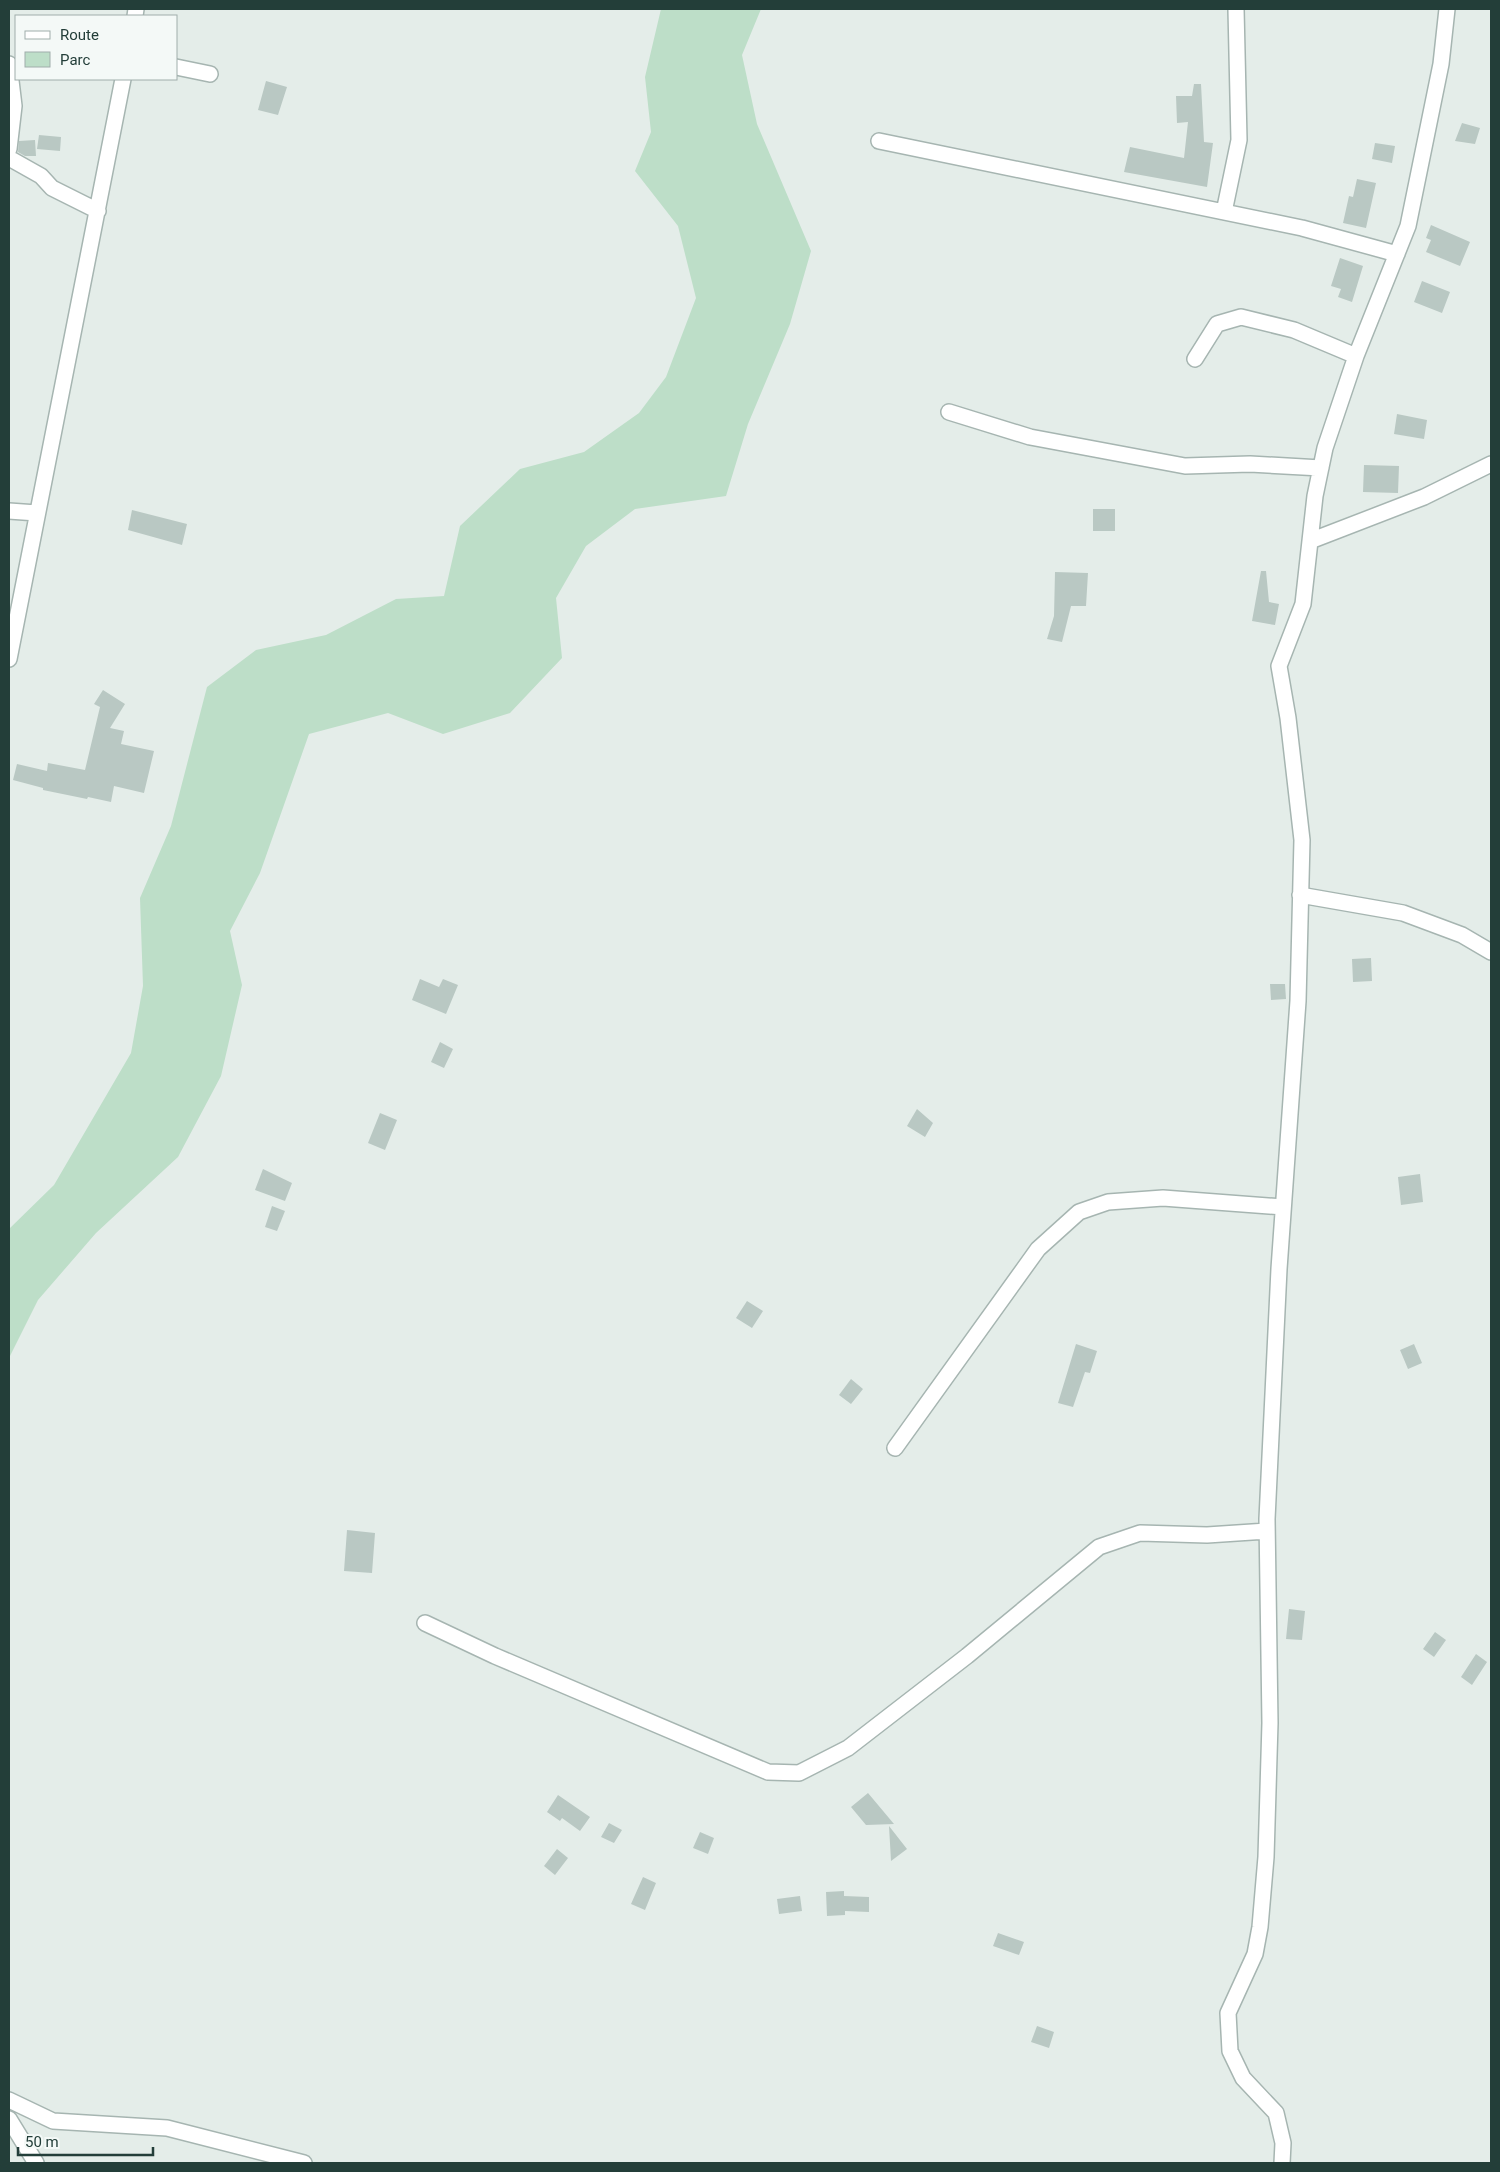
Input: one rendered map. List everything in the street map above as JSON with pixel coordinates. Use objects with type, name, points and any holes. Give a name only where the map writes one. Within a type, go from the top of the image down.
[{"type":"street","points":[[1224,212],[1239,140],[1236,9]]},
{"type":"street","points":[[1282,2163],[1282,2142],[1276,2113],[1243,2078],[1230,2051],[1228,2013],[1255,1954],[1260,1927],[1266,1857],[1270,1723],[1267,1531],[1283,1207],[1298,1001],[1302,840],[1288,718],[1278,666],[1303,604],[1310,541],[1325,448],[1356,356],[1397,254],[1410,216],[1441,64],[1447,9]]},
{"type":"street","points":[[9,64],[14,106],[9,149]]},
{"type":"street","points":[[178,67],[210,74]]},
{"type":"street","points":[[9,659],[123,80]]},
{"type":"street","points":[[879,141],[1302,228],[1397,254]]},
{"type":"street","points":[[9,158],[41,176],[52,188],[98,211]]},
{"type":"street","points":[[1195,359],[1217,324],[1241,317],[1294,330],[1356,356]]},
{"type":"street","points":[[949,412],[1030,437],[1185,466],[1250,464],[1321,468]]},
{"type":"street","points":[[1310,541],[1424,497],[1491,464]]},
{"type":"street","points":[[9,511],[38,513]]},
{"type":"street","points":[[1300,895],[1403,913],[1462,935],[1491,952]]},
{"type":"street","points":[[895,1448],[1038,1249],[1079,1212],[1108,1202],[1163,1198],[1283,1207]]},
{"type":"street","points":[[425,1623],[495,1656],[768,1772],[799,1773],[848,1748],[967,1656],[1099,1547],[1140,1533],[1207,1535],[1267,1531]]},
{"type":"street","points":[[9,2100],[53,2121],[167,2128],[304,2163]]},
{"type":"street","points":[[9,2120],[36,2163]]},
{"type":"green space","points":[[661,9],[761,9],[742,55],[757,124],[811,251],[790,324],[748,424],[726,496],[635,509],[586,546],[556,598],[562,658],[510,713],[443,734],[388,713],[309,734],[260,873],[230,931],[242,985],[221,1076],[178,1157],[96,1233],[38,1300],[9,1358],[9,1229],[54,1185],[131,1053],[143,986],[140,898],[171,826],[207,687],[256,650],[326,635],[396,599],[444,596],[460,526],[520,469],[584,452],[639,413],[666,377],[696,298],[678,226],[635,171],[651,132],[645,77]]},
{"type":"building","points":[[266,81],[287,87],[278,115],[258,110]]},
{"type":"building","points":[[1194,84],[1201,84],[1204,142],[1213,143],[1207,187],[1124,172],[1130,147],[1184,158],[1188,122],[1177,123],[1176,96],[1192,96]]},
{"type":"building","points":[[1462,123],[1480,128],[1475,144],[1455,141]]},
{"type":"building","points":[[39,135],[61,137],[60,151],[37,149]]},
{"type":"building","points":[[35,140],[36,156],[25,156],[18,152],[19,141]]},
{"type":"building","points":[[1375,143],[1395,146],[1392,163],[1372,159]]},
{"type":"building","points":[[1357,179],[1376,183],[1366,228],[1343,223],[1349,196],[1353,197]]},
{"type":"building","points":[[1431,225],[1470,242],[1460,266],[1426,252],[1431,240],[1426,238]]},
{"type":"building","points":[[1340,258],[1363,266],[1352,302],[1338,297],[1341,289],[1331,286]]},
{"type":"building","points":[[1422,281],[1450,292],[1442,313],[1414,302]]},
{"type":"building","points":[[1397,414],[1427,420],[1424,439],[1394,434]]},
{"type":"building","points":[[1364,465],[1399,466],[1398,493],[1363,492]]},
{"type":"building","points":[[1093,509],[1115,509],[1115,531],[1093,531]]},
{"type":"building","points":[[132,510],[187,524],[182,545],[128,530]]},
{"type":"building","points":[[1261,571],[1266,571],[1269,602],[1279,604],[1275,625],[1252,621]]},
{"type":"building","points":[[1055,572],[1088,573],[1086,606],[1071,606],[1062,642],[1047,639],[1054,616]]},
{"type":"building","points":[[103,690],[125,704],[110,728],[124,731],[121,744],[154,751],[144,793],[114,786],[111,802],[43,790],[43,788],[13,780],[17,764],[47,771],[48,763],[85,770],[100,707],[94,704]]},
{"type":"building","points":[[1371,958],[1372,981],[1353,982],[1352,959]]},
{"type":"building","points":[[420,979],[439,987],[443,979],[458,985],[446,1014],[412,1000]]},
{"type":"building","points":[[1270,984],[1285,984],[1286,999],[1271,1000]]},
{"type":"building","points":[[440,1042],[453,1049],[444,1068],[431,1062]]},
{"type":"building","points":[[917,1109],[933,1123],[925,1137],[907,1126]]},
{"type":"building","points":[[380,1113],[397,1120],[385,1150],[368,1143]]},
{"type":"building","points":[[263,1169],[292,1183],[285,1201],[255,1190]]},
{"type":"building","points":[[1420,1174],[1423,1202],[1401,1205],[1398,1177]]},
{"type":"building","points":[[272,1206],[285,1211],[277,1231],[265,1227]]},
{"type":"building","points":[[747,1301],[763,1311],[752,1328],[736,1318]]},
{"type":"building","points":[[1076,1344],[1097,1351],[1090,1373],[1085,1372],[1073,1407],[1058,1403]]},
{"type":"building","points":[[1414,1344],[1422,1363],[1408,1369],[1400,1350]]},
{"type":"building","points":[[851,1379],[863,1389],[851,1404],[839,1395]]},
{"type":"building","points":[[347,1530],[375,1533],[372,1573],[344,1571]]},
{"type":"building","points":[[1289,1609],[1305,1611],[1302,1640],[1286,1639]]},
{"type":"building","points":[[1435,1632],[1446,1640],[1434,1657],[1423,1649]]},
{"type":"building","points":[[1476,1654],[1487,1662],[1472,1685],[1461,1677]]},
{"type":"building","points":[[868,1793],[894,1824],[866,1825],[851,1807]]},
{"type":"building","points":[[558,1795],[590,1817],[580,1831],[562,1818],[560,1821],[547,1812]]},
{"type":"building","points":[[609,1823],[622,1830],[614,1843],[601,1837]]},
{"type":"building","points":[[889,1826],[907,1849],[891,1861]]},
{"type":"building","points":[[700,1832],[714,1838],[708,1854],[693,1848]]},
{"type":"building","points":[[557,1849],[568,1858],[555,1875],[544,1866]]},
{"type":"building","points":[[643,1877],[656,1883],[645,1910],[631,1904]]},
{"type":"building","points":[[844,1891],[844,1896],[869,1897],[869,1912],[845,1911],[845,1915],[827,1916],[826,1892]]},
{"type":"building","points":[[800,1896],[802,1911],[779,1914],[777,1899]]},
{"type":"building","points":[[998,1933],[1024,1942],[1019,1955],[993,1946]]},
{"type":"building","points":[[1037,2026],[1054,2032],[1049,2048],[1031,2042]]}]
